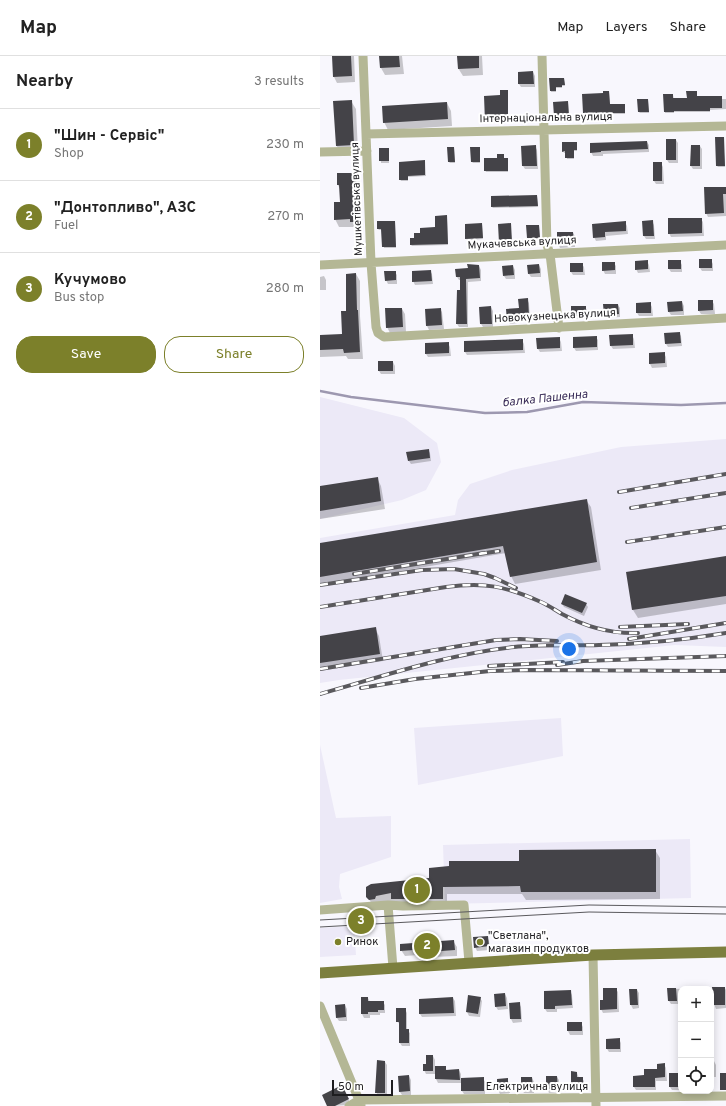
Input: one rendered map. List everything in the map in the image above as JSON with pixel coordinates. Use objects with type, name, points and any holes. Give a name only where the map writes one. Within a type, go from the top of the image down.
[{"type":"main road","points":[[320,973],[593,955],[726,952]]},
{"type":"street","name":"Мушкетівська вулиця","points":[[363,56],[371,263],[376,327],[378,333],[384,337]]},
{"type":"street","points":[[542,56],[547,245],[550,254],[558,328]]},
{"type":"street","name":"Інтернаціональна вулиця","points":[[366,134],[726,126]]},
{"type":"street","points":[[320,152],[367,151]]},
{"type":"street","name":"Мукачевська вулиця","points":[[320,265],[726,246]]},
{"type":"street","name":"Новокузнецька вулиця","points":[[384,337],[726,318]]},
{"type":"street","points":[[388,905],[393,968]]},
{"type":"street","points":[[320,910],[388,905],[464,905],[469,962]]},
{"type":"street","points":[[593,955],[596,1102]]},
{"type":"street","points":[[320,1006],[360,1103],[349,1106]]},
{"type":"street","name":"Електрична вулиця","points":[[360,1103],[596,1102],[726,1096]]},
{"type":"shaded area","points":[[320,397],[404,418],[437,443],[441,462],[426,490],[402,500],[320,519]]},
{"type":"shaded area","points":[[726,439],[726,647],[675,645],[320,683],[320,538],[455,515],[458,500],[470,484],[512,470],[621,447]]},
{"type":"shaded area","points":[[561,718],[563,756],[418,785],[414,728]]},
{"type":"shaded area","points":[[320,745],[336,818],[391,816],[391,857],[340,874],[339,887],[342,899],[320,903]]},
{"type":"shaded area","points":[[690,839],[691,898],[445,904],[443,845]]},
{"type":"shaded area","name":"Ринок","points":[[354,926],[356,955],[320,957],[320,928]]},
{"type":"building","points":[[332,56],[351,56],[352,76],[333,77]]},
{"type":"building","points":[[379,56],[399,56],[400,67],[380,68]]},
{"type":"building","points":[[457,56],[479,56],[479,68],[458,69]]},
{"type":"building","points":[[533,71],[534,84],[518,84],[518,72]]},
{"type":"building","points":[[549,78],[564,78],[565,85],[562,85],[562,87],[556,87],[556,91],[550,91]]},
{"type":"building","points":[[500,90],[508,90],[508,122],[485,122],[484,96],[500,95]]},
{"type":"building","points":[[603,91],[609,91],[610,104],[625,104],[625,113],[583,113],[582,94],[603,93]]},
{"type":"building","points":[[686,91],[697,91],[697,96],[722,96],[722,108],[710,108],[710,111],[664,112],[663,94],[673,94],[673,98],[687,98]]},
{"type":"building","points":[[637,99],[648,99],[649,112],[638,112]]},
{"type":"building","points":[[352,100],[354,145],[336,146],[333,101]]},
{"type":"building","points":[[568,101],[569,116],[554,116],[553,102]]},
{"type":"building","points":[[447,102],[448,119],[383,123],[382,106]]},
{"type":"building","points":[[715,137],[724,137],[725,166],[716,166]]},
{"type":"building","points":[[666,139],[676,139],[676,160],[666,160]]},
{"type":"building","points":[[647,141],[648,149],[601,151],[590,153],[590,143]]},
{"type":"building","points":[[562,142],[577,142],[577,150],[574,150],[574,158],[565,158],[565,151],[562,152]]},
{"type":"building","points":[[536,145],[537,166],[522,166],[521,146]]},
{"type":"building","points":[[691,145],[700,145],[700,166],[690,166]]},
{"type":"building","points":[[447,147],[454,147],[455,162],[448,162]]},
{"type":"building","points":[[470,147],[480,147],[480,162],[471,162]]},
{"type":"building","points":[[379,148],[389,148],[389,161],[379,161]]},
{"type":"building","points":[[497,154],[504,154],[504,158],[508,158],[508,171],[484,171],[484,158],[497,158]]},
{"type":"building","points":[[425,160],[425,175],[408,176],[408,180],[399,180],[399,162]]},
{"type":"building","points":[[653,162],[662,162],[662,181],[653,181]]},
{"type":"building","points":[[337,173],[356,173],[357,222],[350,222],[350,219],[334,220],[334,202],[340,202],[339,185],[337,185]]},
{"type":"building","points":[[704,187],[726,187],[726,194],[723,194],[724,213],[705,214]]},
{"type":"building","points":[[537,195],[538,206],[491,207],[491,196]]},
{"type":"building","points":[[447,215],[448,244],[410,245],[410,238],[414,238],[414,233],[420,233],[420,228],[435,227],[435,216]]},
{"type":"building","points":[[668,218],[702,218],[702,233],[668,234]]},
{"type":"building","points":[[653,220],[654,236],[643,236],[642,221]]},
{"type":"building","points":[[377,221],[395,221],[396,247],[382,247],[381,229],[377,229]]},
{"type":"building","points":[[626,221],[626,231],[605,232],[605,237],[593,238],[592,224]]},
{"type":"building","points":[[482,223],[483,238],[465,239],[465,224]]},
{"type":"building","points":[[511,223],[512,242],[499,243],[498,224]]},
{"type":"building","points":[[526,225],[539,225],[540,238],[527,238]]},
{"type":"building","points":[[557,232],[573,232],[574,244],[557,244]]},
{"type":"building","points":[[699,259],[712,259],[712,268],[699,268]]},
{"type":"building","points":[[648,260],[648,269],[635,270],[635,261]]},
{"type":"building","points":[[668,260],[681,260],[681,269],[668,269]]},
{"type":"building","points":[[602,262],[615,262],[615,270],[602,271]]},
{"type":"building","points":[[570,263],[583,263],[583,272],[570,272]]},
{"type":"building","points":[[467,264],[479,265],[480,278],[466,279],[467,324],[456,324],[457,290],[460,290],[460,277],[456,277],[455,269],[468,268]]},
{"type":"building","points":[[539,264],[540,273],[528,274],[527,265]]},
{"type":"building","points":[[513,265],[514,275],[503,276],[502,266]]},
{"type":"building","points":[[431,270],[432,281],[412,282],[412,271]]},
{"type":"building","points":[[384,271],[396,271],[396,280],[385,281]]},
{"type":"building","points":[[356,273],[360,352],[344,353],[343,349],[320,350],[320,335],[342,334],[341,311],[346,311],[346,274]]},
{"type":"building","points":[[528,298],[529,316],[517,316],[517,320],[507,321],[506,309],[519,308],[518,299]]},
{"type":"building","points":[[698,300],[713,300],[713,310],[698,311]]},
{"type":"building","points":[[682,301],[683,311],[668,312],[667,302]]},
{"type":"building","points":[[651,302],[651,313],[636,313],[636,303]]},
{"type":"building","points":[[603,304],[618,304],[619,314],[604,315]]},
{"type":"building","points":[[491,306],[492,324],[480,324],[479,307]]},
{"type":"building","points":[[571,306],[586,306],[586,316],[571,316]]},
{"type":"building","points":[[385,308],[402,308],[403,327],[386,328]]},
{"type":"building","points":[[441,308],[442,325],[426,326],[425,309]]},
{"type":"building","points":[[680,332],[681,343],[665,344],[664,333]]},
{"type":"building","points":[[633,334],[633,345],[610,346],[609,335]]},
{"type":"building","points":[[597,336],[597,347],[573,348],[573,337]]},
{"type":"building","points":[[560,337],[560,348],[537,349],[536,338]]},
{"type":"building","points":[[523,339],[523,350],[464,352],[464,341]]},
{"type":"building","points":[[449,342],[449,353],[425,354],[425,343]]},
{"type":"building","points":[[665,352],[665,363],[649,364],[649,353]]},
{"type":"building","points":[[378,361],[393,361],[393,371],[378,371]]},
{"type":"building","points":[[429,449],[430,458],[408,461],[406,452]]},
{"type":"building","points":[[378,477],[381,501],[320,511],[320,486]]},
{"type":"building","points":[[587,499],[597,562],[510,577],[503,546],[320,577],[320,543]]},
{"type":"building","points":[[726,556],[726,596],[632,610],[626,572]]},
{"type":"building","points":[[565,594],[587,603],[582,613],[561,604]]},
{"type":"building","points":[[376,627],[380,654],[320,663],[320,636]]},
{"type":"building","points":[[656,849],[656,892],[521,892],[520,886],[443,887],[443,899],[391,899],[391,893],[376,896],[375,899],[369,900],[366,897],[366,887],[371,884],[429,878],[429,868],[449,866],[449,861],[519,861],[519,850]]},
{"type":"building","name":"\"Светлана\", магазин продуктов","points":[[488,936],[489,946],[474,948],[473,937]]},
{"type":"building","points":[[454,940],[455,950],[428,952],[428,949],[400,951],[400,944]]},
{"type":"building","points":[[714,987],[725,987],[725,1005],[714,1005]]},
{"type":"building","points":[[603,988],[617,988],[617,1009],[600,1010],[600,1000],[603,1000]]},
{"type":"building","points":[[667,988],[676,988],[677,1001],[668,1001]]},
{"type":"building","points":[[629,989],[637,989],[638,1005],[630,1005]]},
{"type":"building","points":[[571,990],[572,1005],[555,1006],[555,1009],[544,1009],[544,991]]},
{"type":"building","points":[[505,993],[506,1006],[495,1007],[494,994]]},
{"type":"building","points":[[468,995],[481,997],[478,1014],[466,1012]]},
{"type":"building","points":[[361,997],[368,997],[368,1001],[384,1001],[384,1010],[361,1014]]},
{"type":"building","points":[[453,997],[454,1013],[419,1014],[419,999]]},
{"type":"building","points":[[520,1002],[521,1019],[510,1019],[509,1003]]},
{"type":"building","points":[[345,1004],[346,1017],[336,1018],[335,1005]]},
{"type":"building","points":[[396,1008],[406,1008],[406,1029],[409,1029],[409,1043],[399,1043],[399,1022],[396,1022]]},
{"type":"building","points":[[567,1022],[582,1022],[582,1031],[567,1031]]},
{"type":"building","points":[[620,1038],[620,1049],[606,1049],[606,1039]]},
{"type":"building","points":[[426,1055],[433,1055],[433,1071],[423,1071],[423,1064],[426,1064]]},
{"type":"building","points":[[377,1060],[385,1061],[385,1093],[375,1093]]},
{"type":"building","points":[[665,1063],[665,1077],[655,1078],[655,1087],[633,1087],[633,1076],[644,1075],[644,1069],[657,1069],[657,1064]]},
{"type":"building","points":[[435,1066],[446,1066],[446,1070],[459,1069],[460,1080],[435,1079]]},
{"type":"building","points":[[571,1071],[577,1072],[577,1077],[583,1077],[583,1088],[571,1088]]},
{"type":"building","points":[[669,1073],[678,1073],[678,1087],[669,1087]]},
{"type":"building","points":[[720,1073],[726,1073],[726,1090],[720,1090]]},
{"type":"building","points":[[409,1075],[410,1091],[399,1092],[398,1076]]},
{"type":"building","points":[[546,1076],[557,1076],[558,1089],[546,1089]]},
{"type":"building","points":[[484,1077],[484,1091],[461,1091],[461,1078]]},
{"type":"building","points":[[521,1077],[532,1077],[533,1090],[521,1090]]},
{"type":"building","points":[[508,1078],[508,1090],[497,1091],[497,1079]]},
{"type":"building","points":[[342,1085],[349,1099],[335,1106],[327,1106],[322,1095]]},
{"type":"waterway","name":"балка Пашенна","points":[[320,391],[351,397],[485,413],[527,412],[583,402],[681,405],[726,403]]},
{"type":"tram line","points":[[320,920],[589,905],[726,907]]},
{"type":"tram line","points":[[320,927],[589,912],[726,914]]},
{"type":"railway","points":[[619,492],[726,474]]},
{"type":"railway","points":[[631,508],[726,493]]},
{"type":"railway","points":[[627,542],[726,527]]},
{"type":"railway","points":[[479,554],[499,551]]},
{"type":"railway","points":[[354,574],[484,553]]},
{"type":"railway","points":[[320,585],[422,570],[454,569],[484,574],[516,588]]},
{"type":"railway","points":[[320,607],[446,587],[484,585],[516,592],[544,603],[571,619],[589,626],[608,631],[638,633]]},
{"type":"railway","points":[[629,639],[726,623]]},
{"type":"railway","points":[[620,627],[688,624]]},
{"type":"railway","points":[[320,694],[416,666],[489,650],[535,646],[647,643],[726,633]]},
{"type":"railway","points":[[320,669],[496,640],[520,639],[557,641]]},
{"type":"railway","points":[[557,665],[583,661],[726,656]]},
{"type":"railway","points":[[489,666],[563,662]]},
{"type":"railway","points":[[361,688],[415,679],[490,671],[726,671]]},
{"type":"place","name":"\"Шин - Сервіс\"","points":[[417,890]]},
{"type":"place","name":"Кучумово","points":[[361,921]]},
{"type":"place","name":"Ринок","points":[[338,942]]},
{"type":"place","name":"\"Светлана\", магазин продуктов","points":[[480,942]]},
{"type":"place","name":"\"Донтопливо\", АЗС","points":[[427,946]]}]
